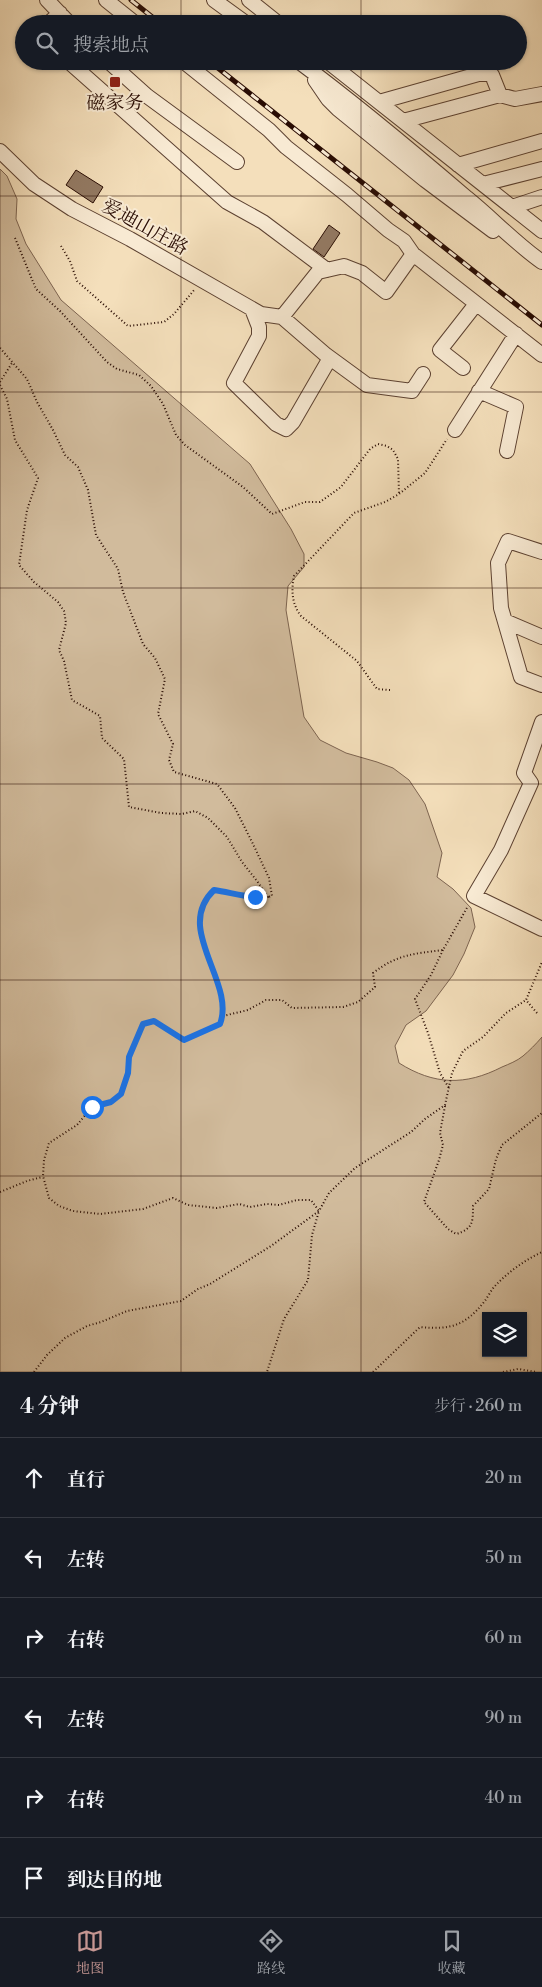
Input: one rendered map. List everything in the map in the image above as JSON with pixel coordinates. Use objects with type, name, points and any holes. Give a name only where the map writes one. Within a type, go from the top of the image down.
[{"type":"street","points":[[47,0],[60,13]]},
{"type":"street","points":[[106,0],[125,15]]},
{"type":"street","points":[[214,0],[234,15]]},
{"type":"street","points":[[249,0],[268,15]]},
{"type":"street","points":[[77,70],[227,202],[263,222],[327,270]]},
{"type":"street","points":[[118,70],[147,96],[237,162]]},
{"type":"street","points":[[194,70],[269,130],[286,147],[404,241],[413,254],[542,355]]},
{"type":"street","points":[[310,70],[416,154],[475,204],[520,247],[542,262]]},
{"type":"street","points":[[338,70],[542,231]]},
{"type":"street","points":[[379,102],[482,73],[492,75],[500,96]]},
{"type":"street","points":[[403,121],[500,96],[515,99],[542,94]]},
{"type":"street","points":[[458,165],[542,142]]},
{"type":"street","name":"爱迪山庄路","points":[[0,151],[34,184],[72,209],[130,239],[261,314],[282,317]]},
{"type":"street","points":[[483,184],[542,169]]},
{"type":"street","points":[[512,207],[542,197]]},
{"type":"street","points":[[413,254],[386,292],[362,273],[344,266],[318,272],[282,317],[330,358],[367,385],[412,391],[423,374]]},
{"type":"street","points":[[463,368],[440,350],[476,304]]},
{"type":"street","points":[[252,309],[259,326],[259,336],[234,383],[276,424],[286,429],[293,422],[330,358]]},
{"type":"street","points":[[455,430],[516,334]]},
{"type":"street","points":[[480,391],[516,407],[506,451]]},
{"type":"street","points":[[542,552],[508,541],[498,562],[501,608],[521,677],[542,685]]},
{"type":"street","points":[[505,621],[542,637]]},
{"type":"street","points":[[542,722],[524,772],[531,784],[501,850],[474,896],[542,928]]},
{"type":"path","points":[[15,238],[36,289],[60,311],[106,362],[117,369],[139,375],[151,386],[163,404],[176,436],[185,445],[243,487],[272,514],[305,502],[320,502],[341,487],[370,449],[378,444],[393,450],[398,459],[399,494]]},
{"type":"path","points":[[61,246],[70,262],[77,281],[128,326],[164,322],[174,314],[202,281]]},
{"type":"path","points":[[0,348],[27,379],[65,455],[78,467],[88,490],[96,535],[118,569],[123,592],[143,644],[155,658],[165,679],[158,714],[173,744],[169,760],[174,772],[217,784],[235,808],[269,878],[272,896],[236,896],[225,891],[214,890],[204,900],[199,919],[203,940],[220,994],[223,1016],[220,1024],[184,1040],[154,1021],[143,1024],[129,1057],[128,1073],[121,1094],[111,1102],[92,1107],[77,1125],[49,1144],[44,1160],[43,1176],[48,1198],[59,1206],[73,1211],[100,1214],[143,1209],[173,1198],[188,1205],[217,1208],[239,1204],[250,1207],[267,1204],[279,1205],[297,1200],[311,1200],[318,1211]]},
{"type":"path","points":[[12,362],[0,383],[7,399],[15,440],[38,478],[27,510],[19,565],[34,582],[58,602],[64,612],[66,623],[59,650],[64,661],[72,700],[100,716],[102,738],[124,759],[129,808],[182,814],[195,811],[208,818],[227,837],[242,862],[258,881],[268,897]]},
{"type":"path","points":[[390,690],[377,689],[357,661],[301,616],[294,607],[292,587],[294,576],[354,512],[385,502],[399,494],[425,472],[445,440],[455,430]]},
{"type":"path","points":[[449,1088],[440,1072],[428,1032],[415,999],[474,896]]},
{"type":"path","points":[[223,1016],[248,1010],[266,1000],[282,1000],[292,1008],[343,1007],[358,1002],[375,987],[373,973],[388,962],[406,955],[443,950]]},
{"type":"path","points":[[542,962],[526,1000],[506,1013],[483,1037],[463,1051],[452,1073],[440,1133],[443,1145],[424,1202],[448,1228],[456,1234],[466,1230],[473,1220],[473,1206],[488,1189],[502,1145],[542,1113]]},
{"type":"path","points":[[526,1000],[537,1013]]},
{"type":"path","points":[[267,1372],[284,1319],[308,1280],[312,1235],[318,1211],[329,1193],[355,1168],[411,1132],[446,1105]]},
{"type":"path","points":[[0,1192],[43,1176]]},
{"type":"path","points":[[34,1372],[46,1355],[65,1338],[88,1326],[127,1311],[181,1301],[271,1246],[318,1211]]},
{"type":"path","points":[[373,1372],[420,1327],[448,1328],[463,1323],[485,1301],[494,1286],[525,1260],[542,1252]]},
{"type":"path","points":[[504,1372],[518,1370],[537,1372]]},
{"type":"shaded area","points":[[0,169],[7,176],[17,199],[16,219],[26,244],[61,300],[250,464],[291,529],[304,554],[304,567],[288,586],[286,610],[304,717],[320,740],[346,753],[393,768],[409,780],[425,804],[442,853],[437,877],[453,889],[471,908],[475,927],[453,975],[426,1011],[406,1025],[395,1046],[399,1063],[425,1076],[437,1079],[462,1080],[488,1073],[516,1061],[528,1052],[542,1037],[542,1372],[0,1372]]},
{"type":"building","points":[[76,170],[103,187],[93,203],[66,185]]},
{"type":"building","points":[[329,225],[340,233],[324,257],[313,249]]},
{"type":"railway","points":[[131,0],[150,15]]},
{"type":"railway","points":[[220,70],[542,325]]},
{"type":"place","name":"磁家务","points":[[115,82]]},
{"type":"route","points":[[92,1107],[111,1102],[121,1094],[128,1073],[129,1057],[143,1024],[154,1021],[184,1040],[220,1024],[223,1016],[220,994],[203,940],[199,919],[204,900],[214,890],[225,891],[236,896],[255,897]]}]
